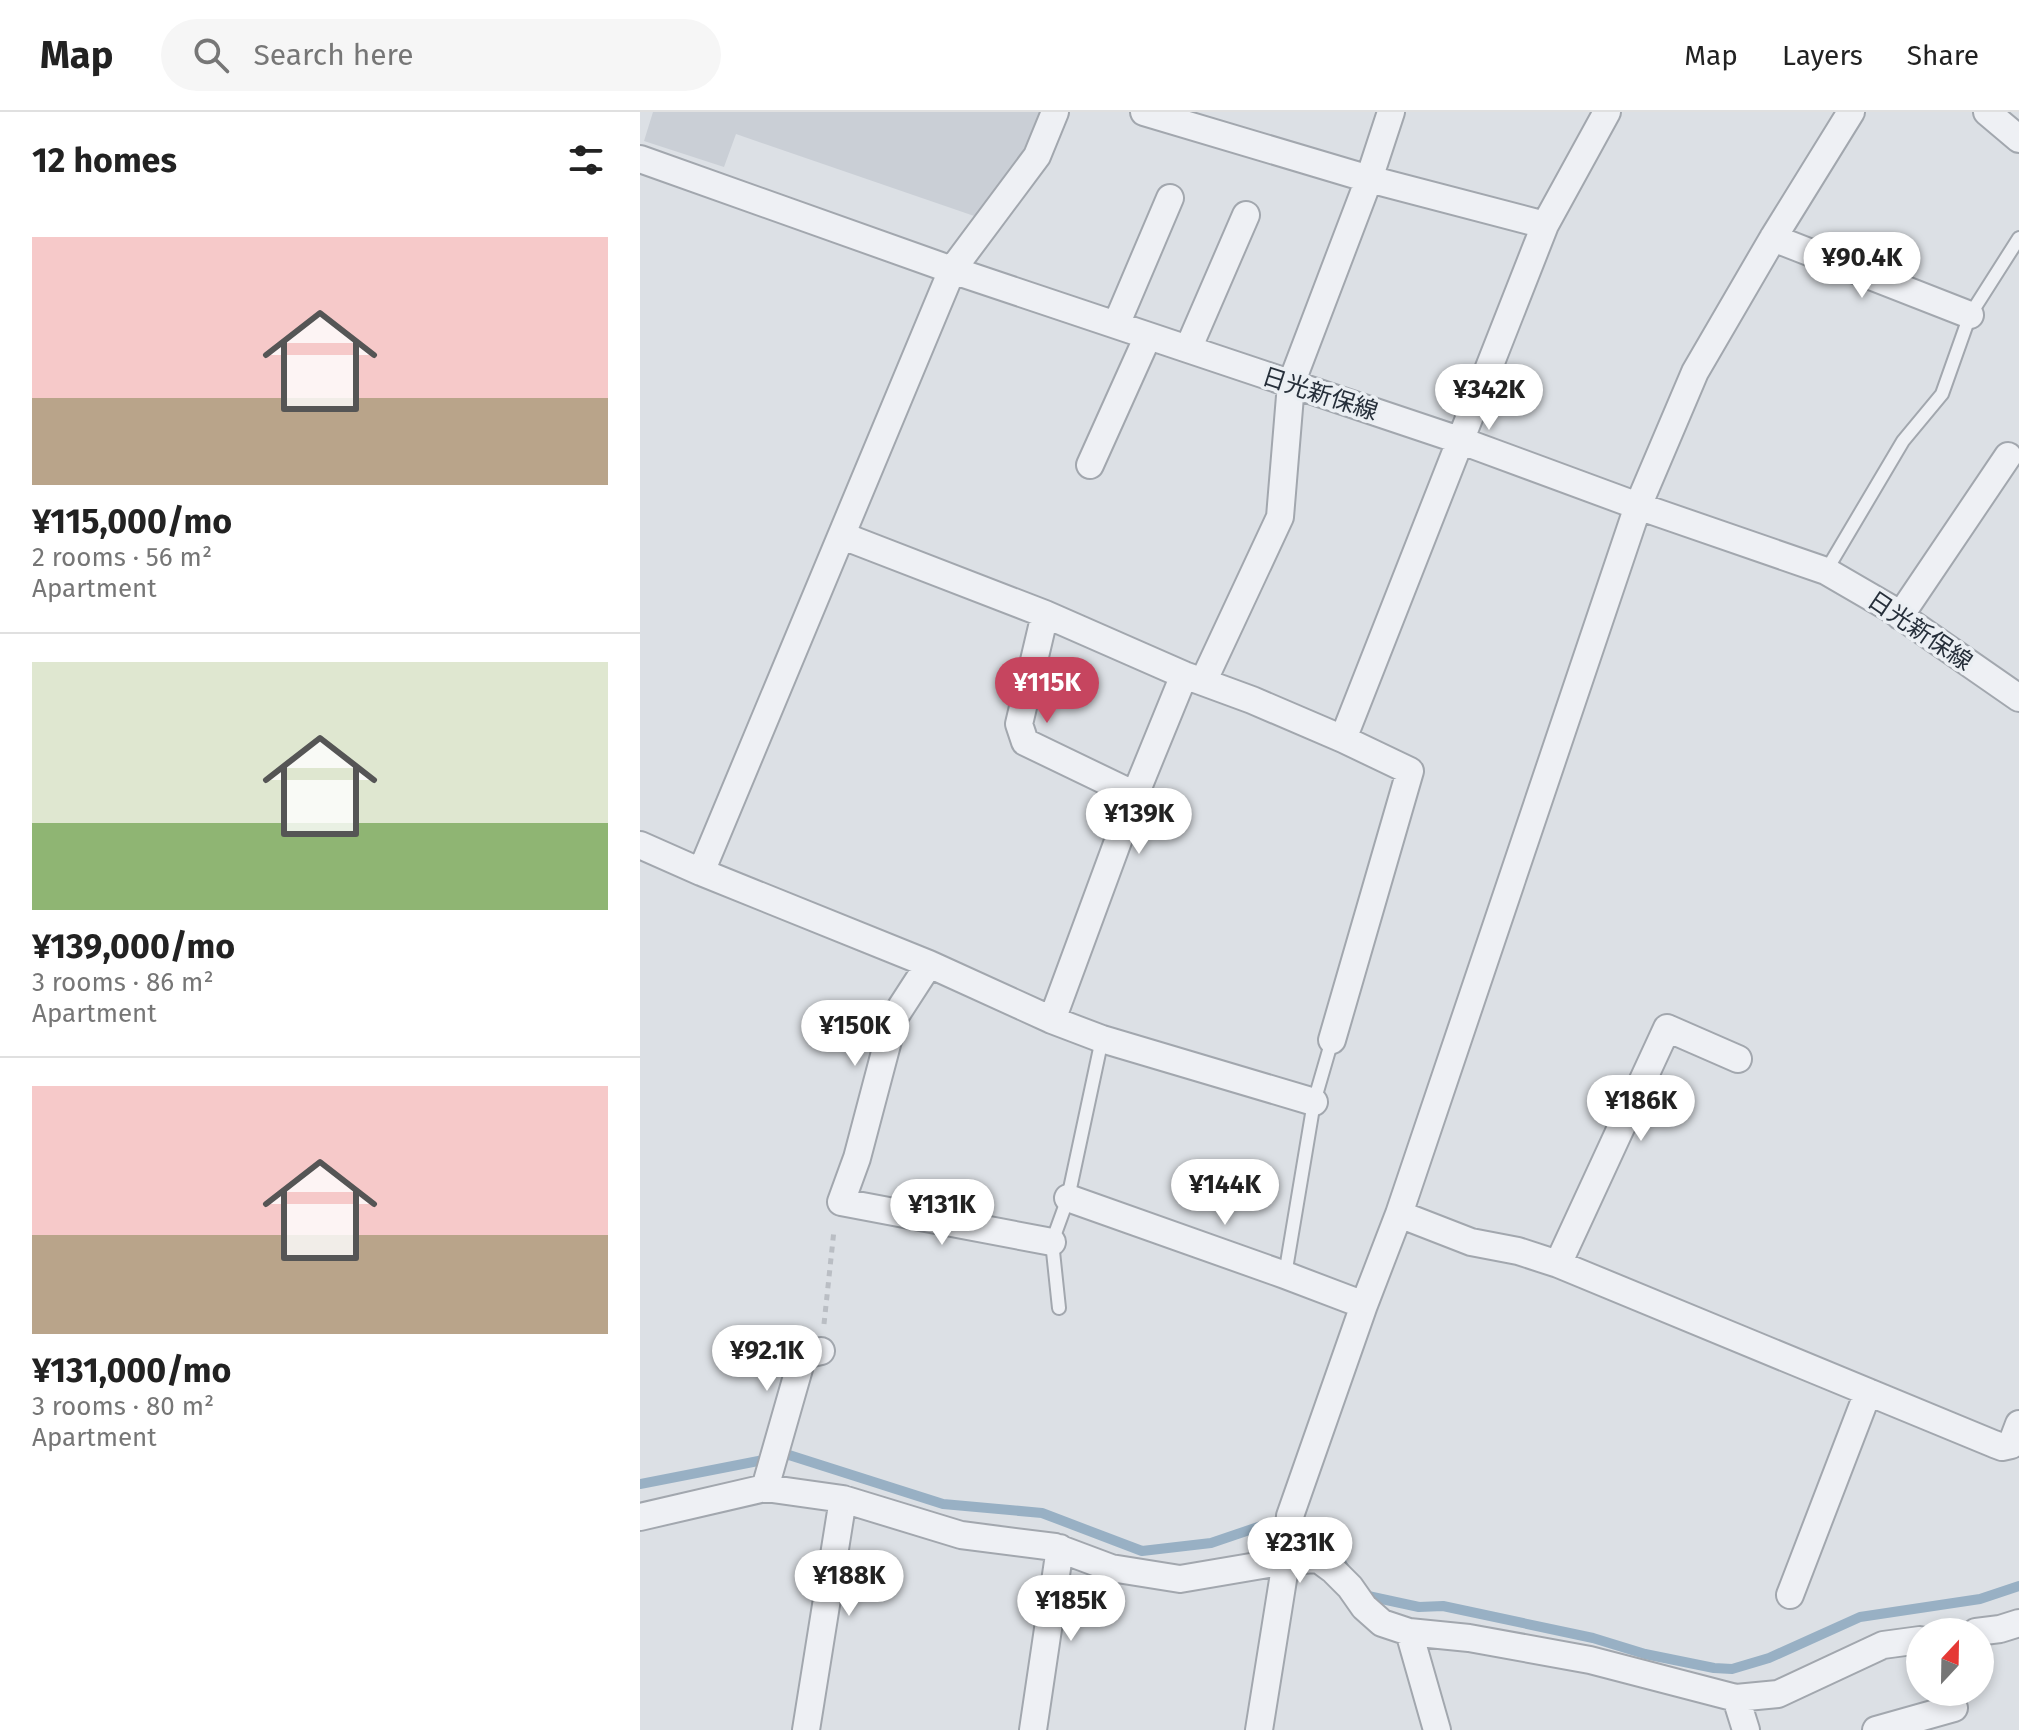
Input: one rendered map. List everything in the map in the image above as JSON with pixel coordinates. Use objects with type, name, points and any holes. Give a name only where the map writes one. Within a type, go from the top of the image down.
[{"type":"street","points":[[701,872],[952,270],[1037,156],[1055,112]]},
{"type":"street","points":[[1144,112],[1369,179],[1545,225]]},
{"type":"street","points":[[1052,1020],[1135,795],[1280,517],[1291,384],[1369,179],[1391,112]]},
{"type":"street","points":[[1343,739],[1545,225],[1607,112]]},
{"type":"street","points":[[1259,1730],[1286,1561],[1290,1516],[1399,1214],[1638,506],[1695,372],[1851,112]]},
{"type":"street","points":[[1987,112],[2019,139]]},
{"type":"street","name":"日光新保線","points":[[640,159],[952,270],[1459,440],[1826,571],[1900,616],[2019,698]]},
{"type":"street","points":[[1116,325],[1170,198]]},
{"type":"street","points":[[1188,349],[1246,215]]},
{"type":"street","points":[[1773,238],[1970,315]]},
{"type":"street","points":[[1090,465],[1148,336]]},
{"type":"street","points":[[1900,616],[2008,456]]},
{"type":"street","points":[[843,536],[1045,614],[1343,739],[1410,771],[1332,1040]]},
{"type":"street","points":[[1045,614],[1019,724],[1025,742],[1135,795]]},
{"type":"street","points":[[640,845],[929,964],[1052,1020],[1102,1039],[1314,1102]]},
{"type":"street","points":[[929,964],[894,1018],[857,1158],[841,1202],[1052,1242]]},
{"type":"street","points":[[1558,1264],[1667,1028],[1738,1059]]},
{"type":"street","points":[[1068,1198],[1364,1305]]},
{"type":"street","points":[[1399,1214],[1471,1242],[1518,1251],[1558,1264],[2002,1447],[2016,1438]]},
{"type":"street","points":[[765,1488],[803,1355],[821,1351]]},
{"type":"street","points":[[1790,1595],[1868,1392]]},
{"type":"street","points":[[640,1517],[765,1488],[843,1499],[961,1535],[1060,1548],[1111,1568],[1180,1579],[1286,1561],[1318,1559],[1333,1570],[1382,1623],[1409,1632],[1469,1638],[1590,1660],[1736,1698],[1778,1694],[1883,1645],[1906,1642]]},
{"type":"street","points":[[806,1730],[843,1499]]},
{"type":"street","points":[[1033,1730],[1060,1548]]},
{"type":"street","points":[[1994,1630],[2019,1623]]},
{"type":"street","points":[[1409,1632],[1437,1730]]},
{"type":"street","points":[[1736,1698],[1746,1730]]},
{"type":"street","points":[[1876,1730],[1954,1708]]},
{"type":"lane","points":[[1826,571],[1903,441],[1942,394],[1970,315],[2019,238]]},
{"type":"lane","points":[[1059,1308],[1052,1242],[1068,1198],[1102,1039]]},
{"type":"lane","points":[[1285,1275],[1314,1102],[1332,1040]]},
{"type":"path","points":[[821,1351],[835,1221],[841,1202]]},
{"type":"shaded area","points":[[653,112],[1044,112],[1042,120],[980,218],[736,134],[724,167],[644,141]]},
{"type":"waterway","points":[[640,1484],[789,1455],[943,1504],[1042,1513],[1142,1551],[1211,1543],[1264,1525],[1301,1525],[1326,1536],[1344,1567]]},
{"type":"waterway","points":[[1364,1592],[1368,1596],[1419,1607],[1443,1606],[1593,1638],[1645,1654],[1732,1669],[1769,1658],[1860,1617],[1980,1599],[2019,1586]]}]
